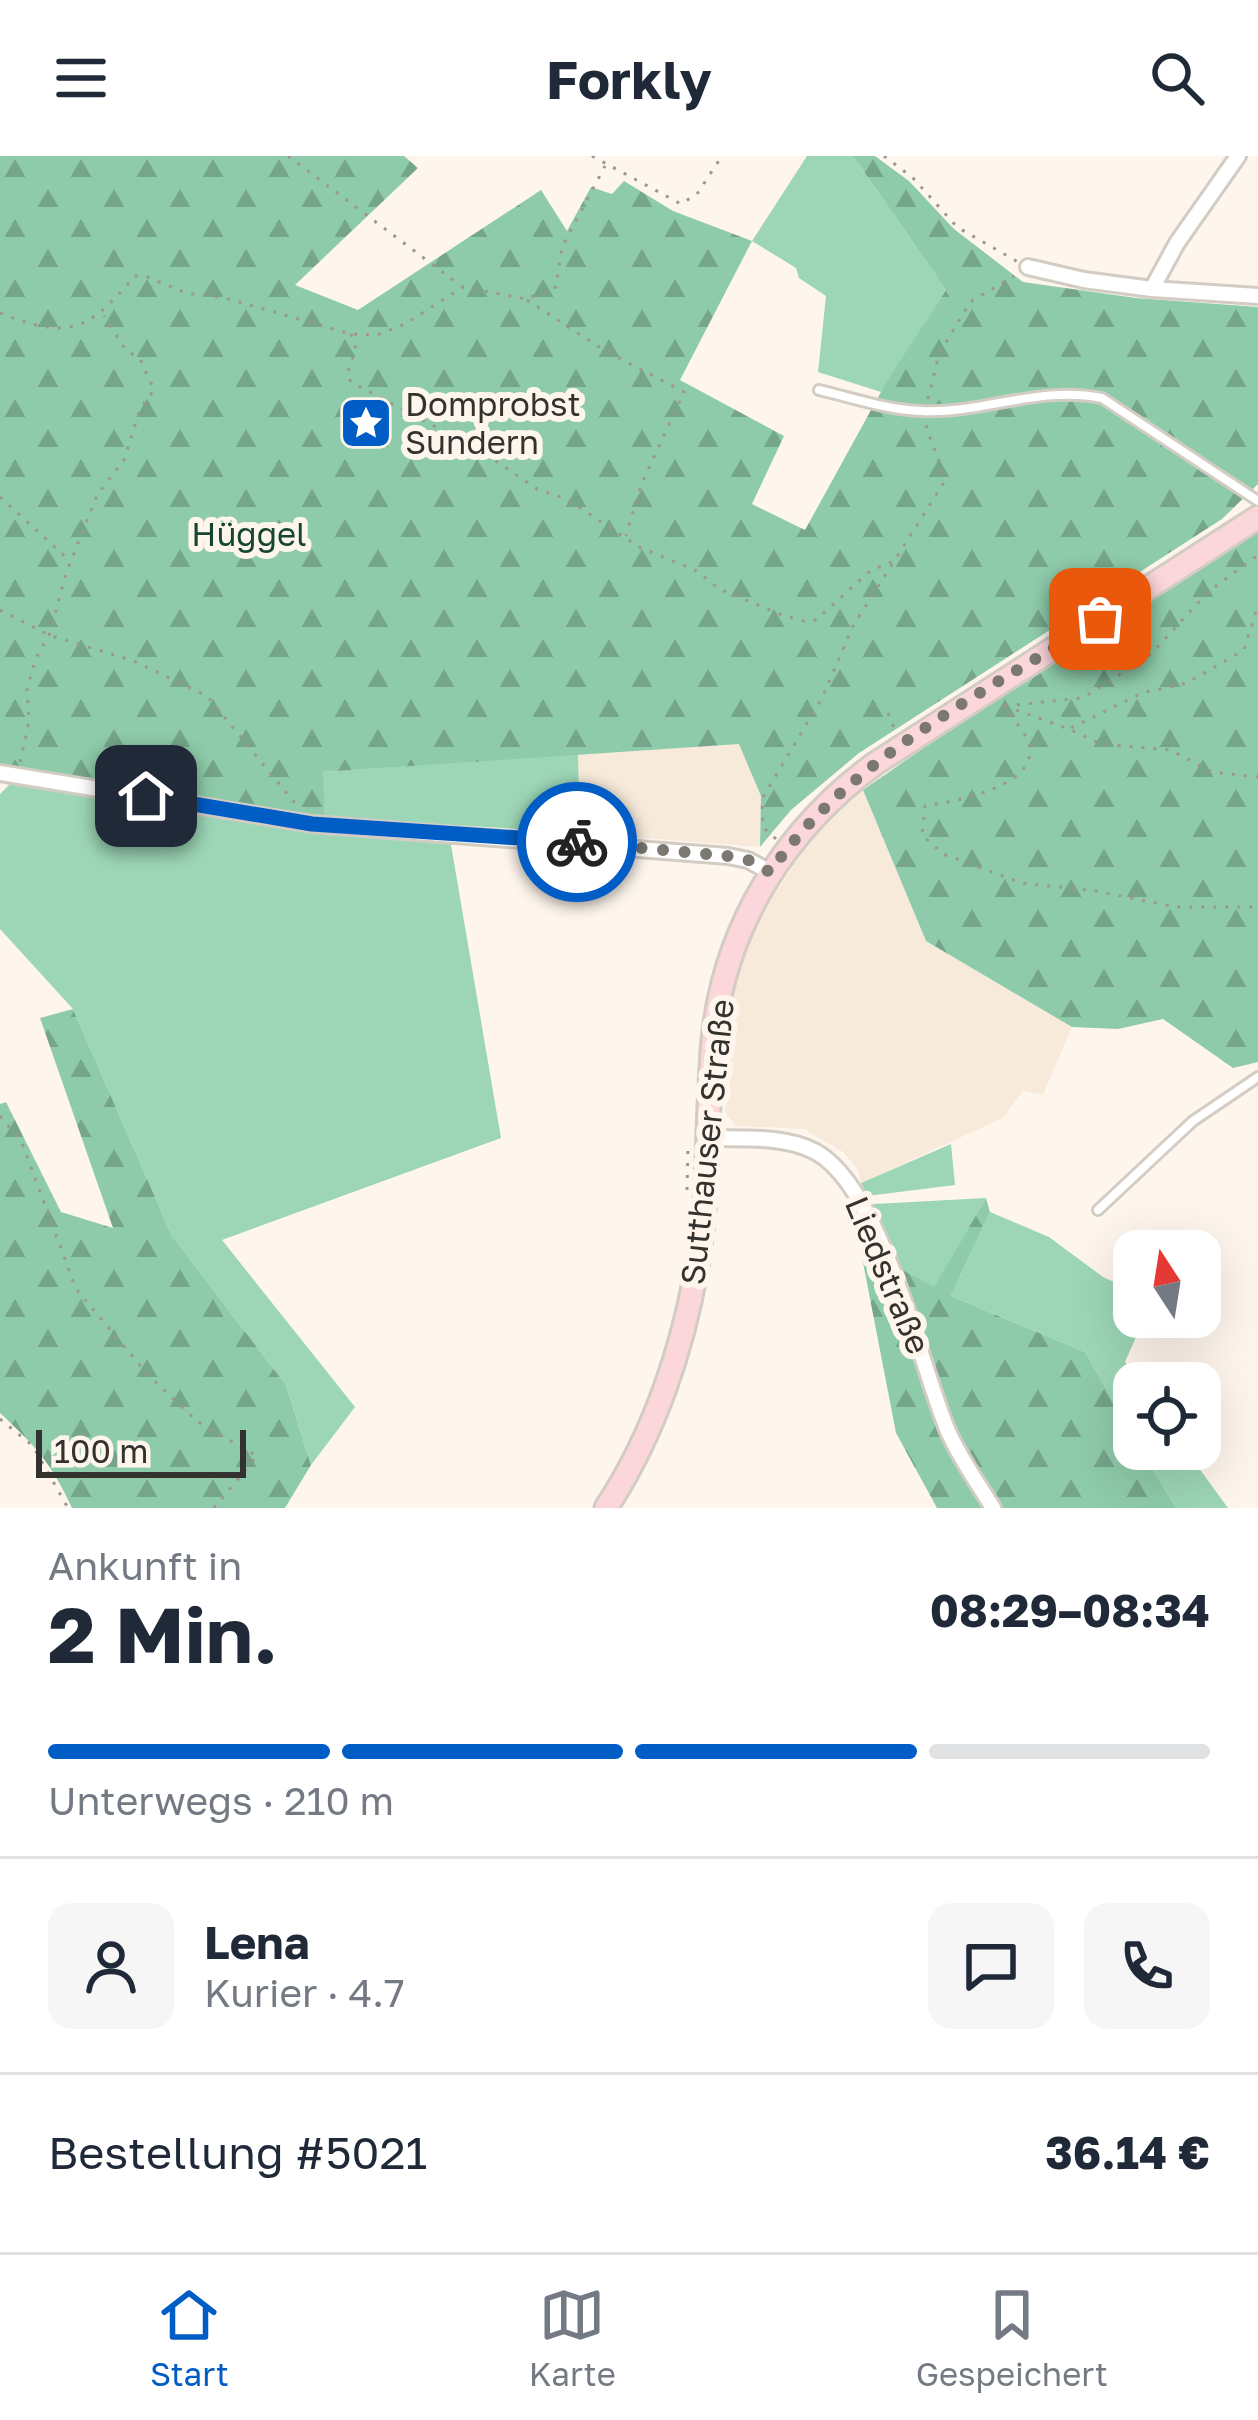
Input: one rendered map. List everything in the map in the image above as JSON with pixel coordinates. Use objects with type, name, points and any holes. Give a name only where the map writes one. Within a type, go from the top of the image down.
[{"type":"street","points":[[1152,289],[1177,243],[1238,156]]},
{"type":"street","points":[[1028,267],[1152,289],[1258,296]]},
{"type":"street","name":"Sutthauser Straße","points":[[605,1508],[654,1416],[683,1330],[699,1257],[699,1138],[724,977],[770,872],[801,831],[849,783],[1258,517]]},
{"type":"street","points":[[0,772],[312,824],[728,856],[770,872]]},
{"type":"street","name":"Liedstraße","points":[[699,1138],[797,1144],[843,1172],[894,1273],[950,1436],[993,1508]]},
{"type":"lane","points":[[819,390],[925,412],[1043,394],[1102,398],[1258,502]]},
{"type":"lane","points":[[1098,1210],[1193,1121],[1258,1077]]},
{"type":"path","points":[[288,156],[463,287],[526,299],[602,349],[684,392],[641,485],[625,538]]},
{"type":"path","points":[[592,156],[681,204],[697,194],[722,156]]},
{"type":"path","points":[[778,841],[763,827],[762,799],[822,698],[853,626],[943,484],[925,412],[940,354],[970,302],[1028,267],[957,227],[914,178],[884,156]]},
{"type":"path","points":[[526,299],[556,287],[562,247],[605,166]]},
{"type":"path","points":[[0,313],[76,329],[102,314],[135,277],[148,277],[185,293],[224,298],[351,334],[377,335],[405,324],[463,287]]},
{"type":"path","points":[[20,775],[19,758],[29,722],[27,689],[36,658],[49,635],[97,495],[124,460],[140,409],[154,390],[140,359],[125,349],[102,314]]},
{"type":"path","points":[[351,334],[356,349],[347,374],[351,382],[481,451],[537,489],[567,499],[625,538],[697,571],[719,589],[804,621],[816,620],[870,572],[898,559]]},
{"type":"path","points":[[0,497],[71,562]]},
{"type":"path","points":[[1003,706],[1082,698],[1151,654],[1209,591],[1258,555]]},
{"type":"path","points":[[1069,728],[1142,693],[1187,683],[1244,650],[1258,604]]},
{"type":"path","points":[[0,610],[49,635],[134,661],[207,697],[312,824]]},
{"type":"path","points":[[1003,706],[1100,744],[1170,750],[1212,772],[1258,777]]},
{"type":"path","points":[[1003,706],[1028,742],[1028,763],[1021,773],[968,800],[925,806],[922,835],[943,854],[1022,883],[1176,907],[1258,907]]},
{"type":"path","points":[[888,713],[897,735]]},
{"type":"path","points":[[0,1116],[22,1143],[76,1289],[149,1376],[198,1422],[257,1456],[214,1508]]},
{"type":"path","points":[[687,1189],[699,1138]]},
{"type":"path","points":[[0,1419],[33,1446],[68,1508]]},
{"type":"shaded area","points":[[739,743],[761,796],[760,847],[580,833],[578,754]]},
{"type":"shaded area","points":[[863,790],[926,941],[1072,1027],[1043,1095],[1023,1091],[1003,1118],[861,1183],[857,1168],[843,1152],[804,1129],[737,1126],[725,1113],[732,1004],[742,956],[761,915],[825,818]]},
{"type":"green space","name":"Hüggel","points":[[0,156],[404,156],[418,168],[295,285],[358,310],[541,190],[567,231],[591,187],[612,194],[624,181],[673,211],[752,241],[680,380],[784,436],[752,504],[805,530],[887,381],[946,290],[853,156],[875,156],[909,181],[954,229],[1023,282],[1136,298],[1258,307],[1258,484],[1222,519],[859,753],[791,810],[760,847],[761,796],[739,744],[323,772],[325,817],[8,766],[0,772]]},
{"type":"green space","points":[[807,156],[853,156],[946,290],[881,392],[818,372],[826,296],[799,278],[796,268],[752,241]]},
{"type":"green space","points":[[1258,528],[1258,1062],[1233,1068],[1163,1019],[1118,1029],[1072,1027],[926,941],[863,790],[1037,669]]},
{"type":"green space","points":[[578,754],[580,833],[325,817],[322,772]]},
{"type":"green space","points":[[12,782],[302,830],[450,839],[501,1138],[222,1240],[355,1407],[311,1465],[286,1385],[172,1236],[73,1009],[0,929],[0,794]]},
{"type":"green space","points":[[73,1009],[172,1236],[286,1385],[311,1465],[285,1508],[72,1508],[42,1456],[0,1413],[0,1104],[6,1102],[61,1212],[113,1228],[40,1018]]},
{"type":"green space","points":[[951,1144],[955,1185],[867,1196],[861,1183]]},
{"type":"green space","points":[[986,1198],[934,1288],[898,1270],[870,1210],[874,1204]]},
{"type":"green space","points":[[986,1198],[990,1212],[951,1296],[1085,1352],[1113,1401],[1113,1470],[1153,1470],[1176,1508],[937,1508],[896,1433],[860,1247],[934,1287]]},
{"type":"green space","points":[[990,1212],[1049,1237],[1113,1282],[1113,1338],[1136,1338],[1125,1362],[1113,1362],[1113,1401],[1085,1352],[951,1296]]},
{"type":"green space","points":[[1153,1470],[1200,1470],[1228,1508],[1176,1508]]},
{"type":"way so far","points":[[577,842],[728,856],[770,872],[820,809],[849,783],[1100,619]]},
{"type":"place","name":"Domprobst Sundern","points":[[366,423]]},
{"type":"route","points":[[146,796],[312,824],[577,842]]}]
